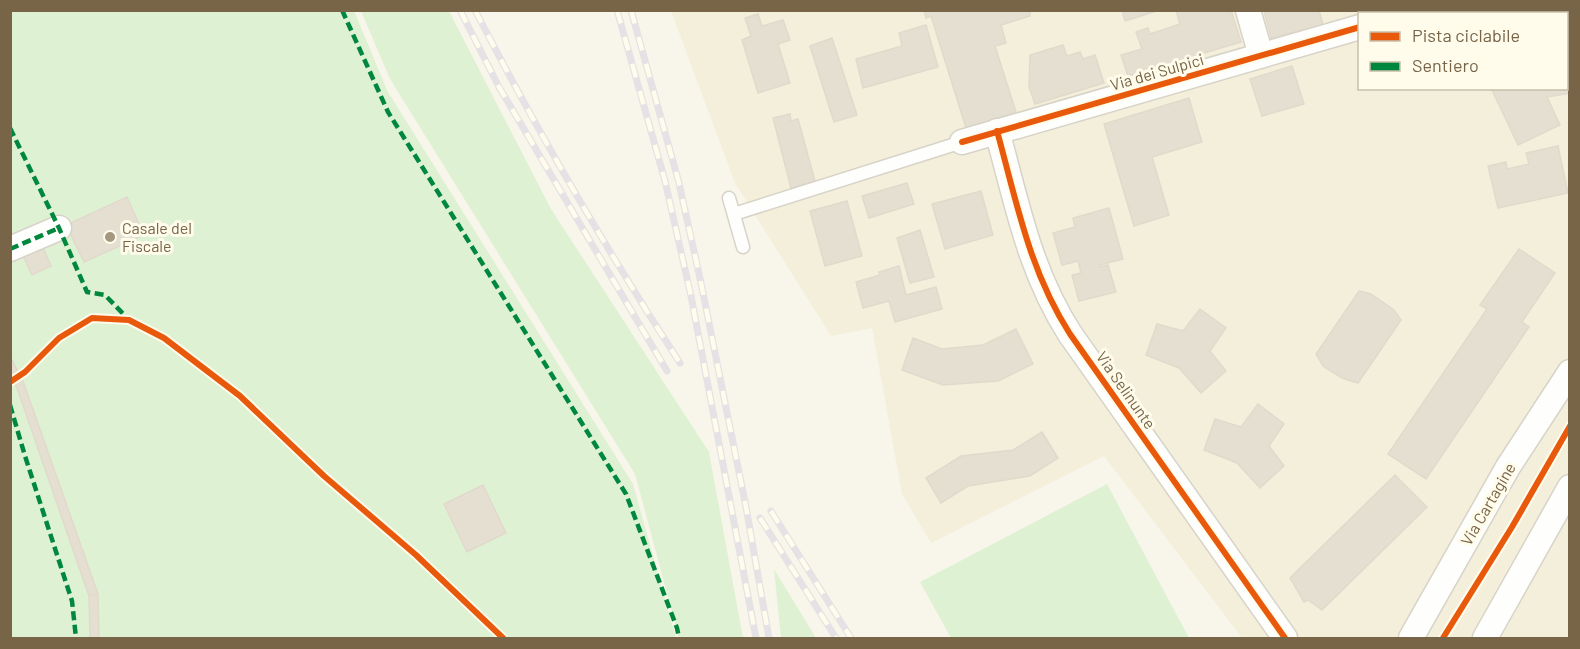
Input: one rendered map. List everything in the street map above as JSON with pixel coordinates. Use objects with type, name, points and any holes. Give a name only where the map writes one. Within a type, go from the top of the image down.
[{"type":"street","points":[[1248,10],[1261,56]]},
{"type":"street","name":"Via dei Sulpici","points":[[962,142],[1358,27]]},
{"type":"street","name":"Via Selinunte","points":[[997,131],[1036,268],[1056,312],[1285,639]]},
{"type":"street","points":[[10,249],[59,228]]},
{"type":"street","name":"Via Cartagine","points":[[1411,639],[1508,467],[1569,372]]},
{"type":"street","points":[[1485,639],[1569,487]]},
{"type":"lane","points":[[734,214],[962,142]]},
{"type":"lane","points":[[729,198],[743,247]]},
{"type":"shaded area","points":[[671,11],[1569,11],[1569,638],[1242,638],[1104,456],[931,543],[902,494],[872,328],[831,336],[735,183]]},
{"type":"green space","points":[[10,11],[354,11],[388,92],[633,484],[676,638],[11,638]]},
{"type":"green space","points":[[361,11],[449,11],[551,209],[709,452],[743,638],[679,638],[635,474],[390,79]]},
{"type":"green space","points":[[1107,484],[1189,638],[951,638],[920,582]]},
{"type":"green space","points":[[774,569],[816,638],[781,638]]},
{"type":"building","points":[[924,10],[1030,10],[1030,16],[1001,25],[1006,43],[995,46],[1016,112],[966,128],[931,16],[926,18]]},
{"type":"building","points":[[1122,10],[1160,10],[1125,21]]},
{"type":"building","points":[[1176,10],[1231,10],[1241,42],[1128,76],[1121,55],[1142,49],[1136,32],[1148,28],[1150,34],[1180,24]]},
{"type":"building","points":[[1264,10],[1319,10],[1323,25],[1271,38]]},
{"type":"building","points":[[1448,10],[1495,10],[1496,12],[1448,12]]},
{"type":"building","points":[[1520,10],[1570,10],[1570,34],[1568,34],[1568,12],[1520,12]]},
{"type":"building","points":[[758,14],[762,26],[783,20],[790,40],[778,44],[790,83],[758,93],[742,40],[751,36],[745,18]]},
{"type":"building","points":[[926,25],[938,67],[863,88],[856,59],[902,46],[899,33]]},
{"type":"building","points":[[832,38],[857,115],[834,122],[810,46]]},
{"type":"building","points":[[1063,45],[1067,56],[1080,52],[1083,59],[1095,55],[1104,83],[1035,104],[1029,87],[1030,55]]},
{"type":"building","points":[[1568,58],[1570,58],[1570,93],[1547,97],[1560,125],[1518,145],[1492,90],[1568,90]]},
{"type":"building","points":[[1292,66],[1304,104],[1262,116],[1250,79]]},
{"type":"building","points":[[1189,98],[1202,142],[1152,157],[1169,215],[1134,226],[1104,124]]},
{"type":"building","points":[[790,114],[791,121],[798,119],[815,181],[791,188],[773,118]]},
{"type":"building","points":[[1558,146],[1568,193],[1498,208],[1488,166],[1506,162],[1507,169],[1529,164],[1526,153]]},
{"type":"building","points":[[907,183],[914,204],[869,218],[862,196]]},
{"type":"building","points":[[981,191],[993,235],[945,249],[932,204]]},
{"type":"building","points":[[127,197],[144,235],[84,262],[66,225]]},
{"type":"building","points":[[847,201],[862,256],[825,266],[810,211]]},
{"type":"building","points":[[1109,208],[1123,259],[1100,265],[1101,267],[1108,265],[1116,292],[1079,301],[1072,275],[1081,273],[1078,261],[1062,265],[1053,233],[1075,227],[1073,218]]},
{"type":"building","points":[[920,230],[934,277],[910,283],[897,238]]},
{"type":"building","points":[[39,238],[51,266],[32,275],[19,247]]},
{"type":"building","points":[[1519,249],[1555,273],[1522,322],[1529,327],[1426,479],[1388,454],[1487,309],[1480,305]]},
{"type":"building","points":[[899,266],[906,295],[936,287],[942,309],[895,322],[889,301],[863,308],[856,282],[880,275],[879,272]]},
{"type":"building","points":[[1359,291],[1371,294],[1394,310],[1401,320],[1358,383],[1342,378],[1323,366],[1316,354]]},
{"type":"building","points":[[1200,309],[1226,328],[1210,351],[1226,371],[1201,393],[1179,368],[1146,355],[1157,324],[1183,331]]},
{"type":"building","points":[[1016,329],[1033,364],[998,381],[943,385],[902,370],[913,338],[942,349],[983,345]]},
{"type":"building","points":[[10,356],[23,381],[98,594],[89,596],[17,388],[10,376]]},
{"type":"building","points":[[1258,404],[1284,424],[1269,446],[1284,466],[1260,488],[1237,463],[1204,450],[1215,419],[1241,427]]},
{"type":"building","points":[[1042,432],[1058,458],[1030,476],[968,486],[941,503],[926,478],[961,456],[1013,450]]},
{"type":"building","points":[[1395,475],[1427,507],[1322,610],[1308,600],[1304,602],[1290,578]]},
{"type":"building","points":[[483,485],[506,533],[467,552],[444,504]]},
{"type":"building","points":[[98,594],[99,638],[90,638],[89,596]]},
{"type":"railway","points":[[460,10],[499,87],[667,371]]},
{"type":"railway","points":[[475,10],[573,189],[625,277],[680,363]]},
{"type":"railway","points":[[617,10],[665,181],[691,296],[756,638]]},
{"type":"railway","points":[[631,10],[679,183],[701,283],[746,507],[769,638]]},
{"type":"railway","points":[[771,511],[851,638]]},
{"type":"railway","points":[[760,518],[836,638]]},
{"type":"marked path","points":[[342,10],[388,112],[626,494],[679,638]]},
{"type":"marked path","points":[[10,128],[59,228],[87,292],[105,295],[129,320]]},
{"type":"marked path","points":[[10,249],[59,228]]},
{"type":"marked path","points":[[10,405],[72,601],[76,638]]},
{"type":"cycle path","points":[[962,142],[1358,28]]},
{"type":"cycle path","points":[[997,131],[1034,261],[1056,310],[1070,334],[1285,638]]},
{"type":"cycle path","points":[[10,382],[25,372],[59,338],[92,318],[129,320],[164,338],[240,396],[324,476],[416,555],[503,638]]},
{"type":"cycle path","points":[[1443,638],[1512,527],[1570,426]]},
{"type":"place","name":"Casale del Fiscale","points":[[110,237]]}]
